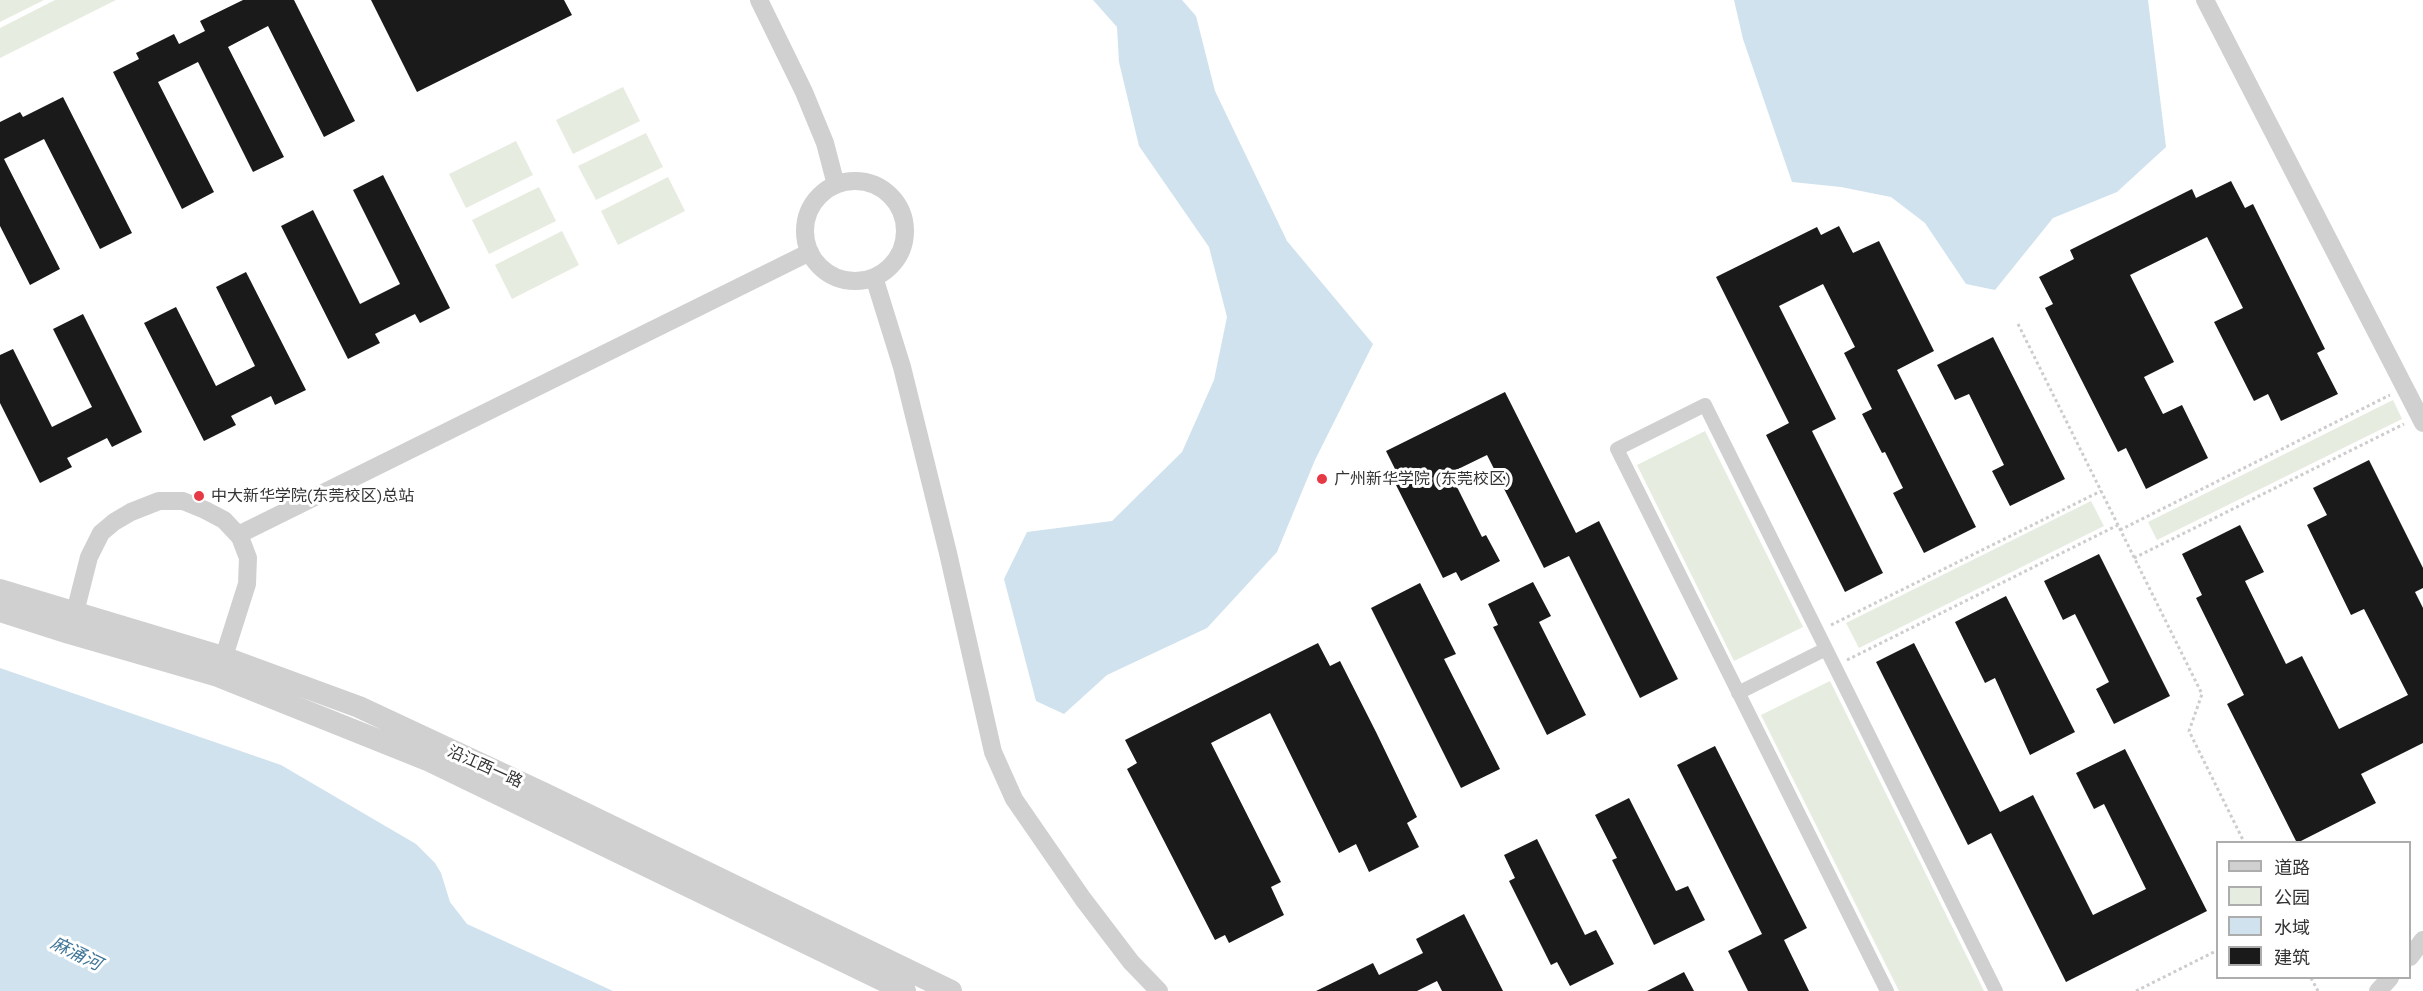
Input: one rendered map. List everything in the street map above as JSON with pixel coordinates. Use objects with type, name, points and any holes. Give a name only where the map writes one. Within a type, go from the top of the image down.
[{"type":"street","points":[[759,0],[804,92],[825,143],[836,185]]},
{"type":"street","points":[[2205,0],[2421,420]]},
{"type":"street","points":[[858,181],[880,188],[896,204],[902,214],[905,235],[903,246],[892,265],[874,277],[864,280],[843,279],[824,269],[810,252],[806,242],[807,219],[817,199],[836,185],[858,181]]},
{"type":"street","points":[[238,535],[810,252]]},
{"type":"street","points":[[874,277],[908,390],[956,586],[993,752],[1020,808],[1131,962],[1159,991]]},
{"type":"street","points":[[1887,991],[1617,449],[1705,405],[1996,991]]},
{"type":"street","points":[[72,624],[89,557],[101,533],[131,512],[159,501],[183,501],[224,520],[238,535],[248,558],[247,584],[221,667]]},
{"type":"street","name":"沿江西一路","points":[[0,590],[72,624]]},
{"type":"street","name":"沿江西一路","points":[[0,610],[72,624],[359,707],[546,794],[951,991]]},
{"type":"street","points":[[1738,693],[1826,649]]},
{"type":"street","name":"沿江西一路","points":[[221,667],[430,761],[905,991]]},
{"type":"street","points":[[2411,955],[2423,940]]},
{"type":"street","points":[[2378,991],[2389,979]]},
{"type":"path","points":[[2018,324],[2202,694],[2189,731],[2243,841]]},
{"type":"path","points":[[2120,530],[2405,388]]},
{"type":"path","points":[[2134,558],[2421,420]]},
{"type":"path","points":[[1817,632],[2101,491]]},
{"type":"path","points":[[1835,666],[2118,525]]},
{"type":"path","points":[[2136,991],[2216,951]]},
{"type":"green space","points":[[0,0],[44,0],[0,22]]},
{"type":"green space","points":[[55,0],[116,0],[0,58],[0,28]]},
{"type":"green space","points":[[623,87],[640,121],[573,154],[556,120]]},
{"type":"green space","points":[[646,133],[663,167],[596,200],[578,166]]},
{"type":"green space","points":[[516,141],[533,175],[466,208],[449,174]]},
{"type":"green space","points":[[668,177],[685,211],[618,245],[601,211]]},
{"type":"green space","points":[[539,187],[556,221],[489,254],[472,220]]},
{"type":"green space","points":[[562,231],[579,265],[512,299],[495,265]]},
{"type":"green space","points":[[2393,400],[2402,419],[2157,540],[2148,522]]},
{"type":"green space","points":[[1705,431],[1803,627],[1734,661],[1637,465]]},
{"type":"green space","points":[[2091,501],[2104,526],[1859,648],[1846,623]]},
{"type":"green space","points":[[1830,681],[1984,991],[1899,991],[1761,715]]},
{"type":"water","points":[[1093,0],[1182,0],[1196,16],[1215,91],[1287,241],[1373,344],[1315,460],[1277,552],[1207,628],[1107,675],[1064,714],[1036,701],[1004,579],[1027,532],[1112,521],[1182,452],[1214,380],[1227,317],[1209,247],[1139,146],[1119,62],[1117,27]]},
{"type":"water","points":[[1734,0],[2148,0],[2166,147],[2117,192],[2053,218],[1995,290],[1966,284],[1925,223],[1891,197],[1841,187],[1792,182],[1743,39]]},
{"type":"water","name":"麻涌河","points":[[0,668],[281,765],[416,844],[435,863],[441,873],[450,902],[467,924],[613,991],[0,991]]},
{"type":"building","points":[[243,0],[294,0],[355,121],[324,137],[268,26],[228,47],[284,157],[253,172],[198,62],[158,82],[214,192],[182,209],[113,72],[139,59],[136,53],[174,34],[179,44],[205,31],[200,21]]},
{"type":"building","points":[[371,0],[564,0],[572,15],[417,92]]},
{"type":"building","points":[[63,97],[132,233],[100,249],[44,139],[4,159],[60,269],[30,285],[0,226],[0,122],[20,112],[23,117]]},
{"type":"building","points":[[383,175],[450,308],[420,323],[415,314],[375,334],[380,343],[348,359],[281,226],[313,210],[360,304],[400,284],[353,190]]},
{"type":"building","points":[[2231,181],[2245,208],[2253,204],[2325,349],[2317,353],[2338,394],[2281,421],[2268,394],[2254,401],[2214,322],[2243,308],[2207,237],[2130,275],[2174,362],[2144,377],[2163,414],[2182,405],[2208,458],[2146,489],[2126,448],[2118,452],[2045,308],[2053,304],[2039,277],[2074,259],[2070,250],[2192,189],[2196,198]]},
{"type":"building","points":[[1839,226],[1853,253],[1879,241],[1934,351],[1897,370],[1976,527],[1924,553],[1893,493],[1903,488],[1862,414],[1872,409],[1844,353],[1855,347],[1823,284],[1779,306],[1836,419],[1812,431],[1883,573],[1845,592],[1766,435],[1789,423],[1716,277],[1817,227],[1821,235]]},
{"type":"building","points":[[246,272],[306,390],[275,405],[271,396],[231,416],[236,425],[204,441],[144,323],[176,307],[216,386],[255,366],[216,287]]},
{"type":"building","points":[[83,314],[142,432],[112,447],[107,438],[67,458],[72,467],[40,483],[0,403],[0,355],[13,349],[52,427],[92,407],[53,329]]},
{"type":"building","points":[[1993,337],[2065,479],[2010,506],[1992,471],[2004,465],[1969,394],[1955,400],[1937,365]]},
{"type":"building","points":[[1505,392],[1576,533],[1599,521],[1678,679],[1640,698],[1569,556],[1544,568],[1487,455],[1450,473],[1482,537],[1486,535],[1500,561],[1461,581],[1456,572],[1443,578],[1396,485],[1402,483],[1386,451]]},
{"type":"building","points":[[2369,460],[2423,568],[2423,588],[2415,592],[2423,608],[2423,743],[2361,774],[2376,803],[2301,841],[2296,841],[2227,704],[2244,695],[2196,598],[2202,595],[2182,554],[2240,525],[2264,572],[2245,581],[2286,664],[2302,656],[2339,729],[2408,695],[2364,609],[2351,615],[2307,525],[2327,515],[2313,488]]},
{"type":"building","points":[[2099,554],[2170,696],[2114,724],[2096,689],[2109,682],[2075,614],[2063,620],[2044,581]]},
{"type":"building","points":[[1533,582],[1551,616],[1539,622],[1586,715],[1547,735],[1493,627],[1498,625],[1488,604]]},
{"type":"building","points":[[1420,583],[1456,654],[1444,659],[1500,769],[1461,788],[1371,608]]},
{"type":"building","points":[[2006,596],[2075,732],[2030,755],[1995,678],[1985,683],[1955,622]]},
{"type":"building","points":[[1318,643],[1330,666],[1340,661],[1376,732],[1417,817],[1407,823],[1419,847],[1369,872],[1356,844],[1339,853],[1270,713],[1211,743],[1281,882],[1271,887],[1284,915],[1229,943],[1225,935],[1215,940],[1127,769],[1137,763],[1125,740]]},
{"type":"building","points":[[1914,643],[2000,812],[2033,795],[2093,915],[2146,889],[2104,804],[2094,809],[2076,773],[2125,749],[2207,911],[2066,982],[1991,833],[1968,845],[1876,662]]},
{"type":"building","points":[[1715,746],[1807,928],[1784,940],[1809,991],[1748,991],[1728,951],[1762,934],[1677,765]]},
{"type":"building","points":[[1629,798],[1676,891],[1688,886],[1705,920],[1654,945],[1612,860],[1617,858],[1595,815]]},
{"type":"building","points":[[1537,839],[1585,935],[1596,930],[1614,964],[1570,986],[1557,962],[1551,965],[1509,881],[1515,878],[1504,855]]},
{"type":"building","points":[[1464,914],[1503,991],[1442,991],[1437,981],[1417,991],[1316,991],[1373,963],[1379,975],[1423,953],[1416,939]]},
{"type":"building","points":[[1684,972],[1694,991],[1647,991]]},
{"type":"place","name":"广州新华学院 (东莞校区)","points":[[1322,479]]},
{"type":"place","name":"中大新华学院(东莞校区)总站","points":[[199,496]]}]
